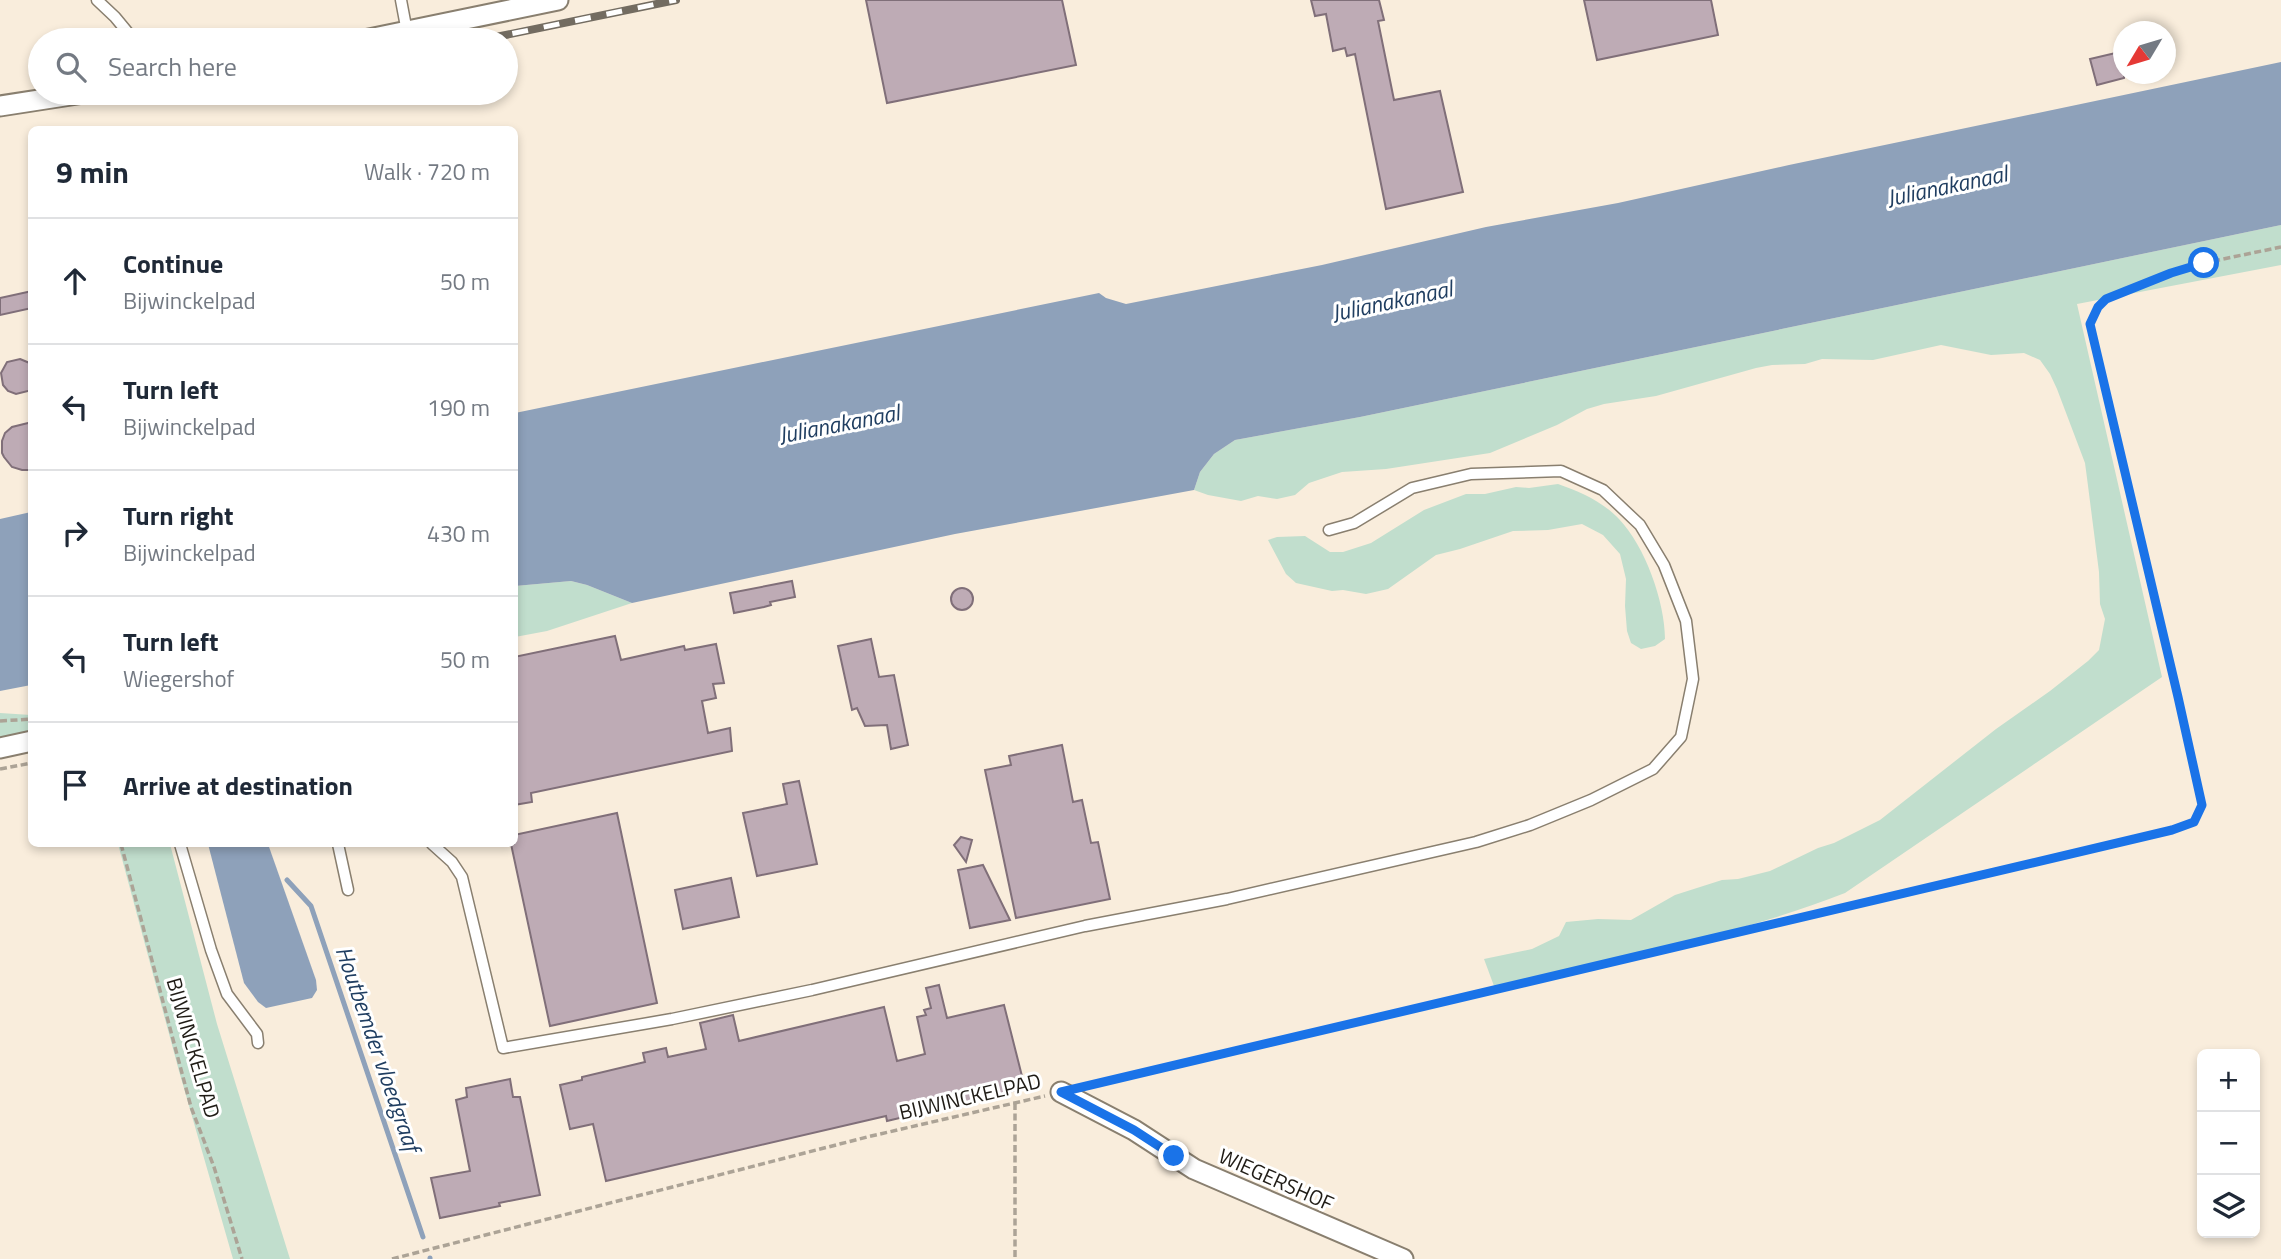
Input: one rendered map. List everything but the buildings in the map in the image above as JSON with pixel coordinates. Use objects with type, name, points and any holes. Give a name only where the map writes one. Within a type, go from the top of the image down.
[{"type":"street","points":[[426,28],[558,0]]},
{"type":"street","points":[[0,106],[28,102]]},
{"type":"street","points":[[0,748],[28,742]]},
{"type":"street","name":"WIEGERSHOF","points":[[1061,1092],[1134,1130],[1194,1169],[1403,1259]]},
{"type":"lane","points":[[97,0],[124,28]]},
{"type":"lane","points":[[401,0],[406,28]]},
{"type":"lane","points":[[435,847],[458,869],[462,877],[503,1048],[685,1017],[1085,926],[1227,899],[1476,842],[1530,825],[1579,805],[1653,769],[1681,737],[1693,679],[1686,621],[1664,565],[1640,525],[1603,490],[1561,471],[1471,474],[1412,488],[1354,523],[1329,530]]},
{"type":"lane","points":[[181,847],[227,994],[257,1034],[258,1042]]},
{"type":"lane","points":[[339,847],[348,890]]},
{"type":"path","name":"BIJWINCKELPAD","points":[[392,1259],[867,1137],[2172,830],[2194,822],[2202,805],[2090,324],[2098,307],[2106,299],[2204,263],[2281,247]]},
{"type":"path","points":[[0,721],[28,719]]},
{"type":"path","points":[[0,769],[28,764]]},
{"type":"path","name":"BIJWINCKELPAD","points":[[122,847],[191,1107],[214,1167],[242,1259]]},
{"type":"path","points":[[1015,1103],[1015,1259]]},
{"type":"green space","points":[[2281,225],[2281,265],[2077,304],[2162,677],[1845,893],[1803,909],[1671,946],[1494,986],[1484,959],[1532,949],[1559,936],[1566,922],[1631,920],[1675,895],[1722,880],[1770,871],[1880,820],[1996,729],[2050,691],[2099,650],[2105,619],[2100,604],[2099,572],[2085,463],[2057,389],[2040,360],[2024,353],[1991,355],[1941,345],[1873,360],[1822,359],[1805,364],[1772,365],[1656,396],[1587,409],[1557,425],[1490,453],[1386,469],[1342,472],[1309,483],[1295,495],[1277,499],[1258,496],[1241,501],[1194,490],[1200,472],[1214,454],[1235,440],[1360,417]]},
{"type":"green space","points":[[1558,484],[1605,507],[1619,519],[1637,544],[1652,575],[1664,624],[1665,639],[1655,646],[1641,649],[1631,643],[1625,606],[1626,579],[1620,554],[1603,535],[1582,524],[1548,530],[1513,531],[1436,555],[1388,589],[1366,594],[1332,591],[1296,583],[1286,574],[1268,540],[1305,536],[1330,552],[1343,552],[1371,543],[1424,510],[1466,494]]},
{"type":"green space","points":[[571,581],[632,603],[547,631],[518,636],[518,586]]},
{"type":"green space","points":[[0,713],[28,715],[28,732],[0,738]]},
{"type":"green space","points":[[119,847],[171,847],[217,1024],[290,1259],[233,1259]]},
{"type":"water","name":"Julianakanaal","points":[[2281,62],[2281,225],[1360,417],[1235,440],[1214,454],[1200,472],[1194,490],[955,534],[632,603],[571,581],[518,586],[518,412],[1099,293],[1126,304],[1322,265],[1486,227],[1618,203]]},
{"type":"water","points":[[28,513],[28,686],[0,691],[0,519]]},
{"type":"water","points":[[209,847],[269,847],[316,980],[317,990],[312,998],[266,1008],[244,983]]},
{"type":"waterway","name":"Houtbemder vloedgraaf","points":[[287,880],[311,906],[423,1237]]},
{"type":"railway","points":[[518,32],[676,0]]},
{"type":"route","points":[[1174,1156],[1134,1130],[1061,1092],[2172,830],[2194,822],[2202,805],[2090,324],[2092,316],[2106,299],[2204,263]]}]
